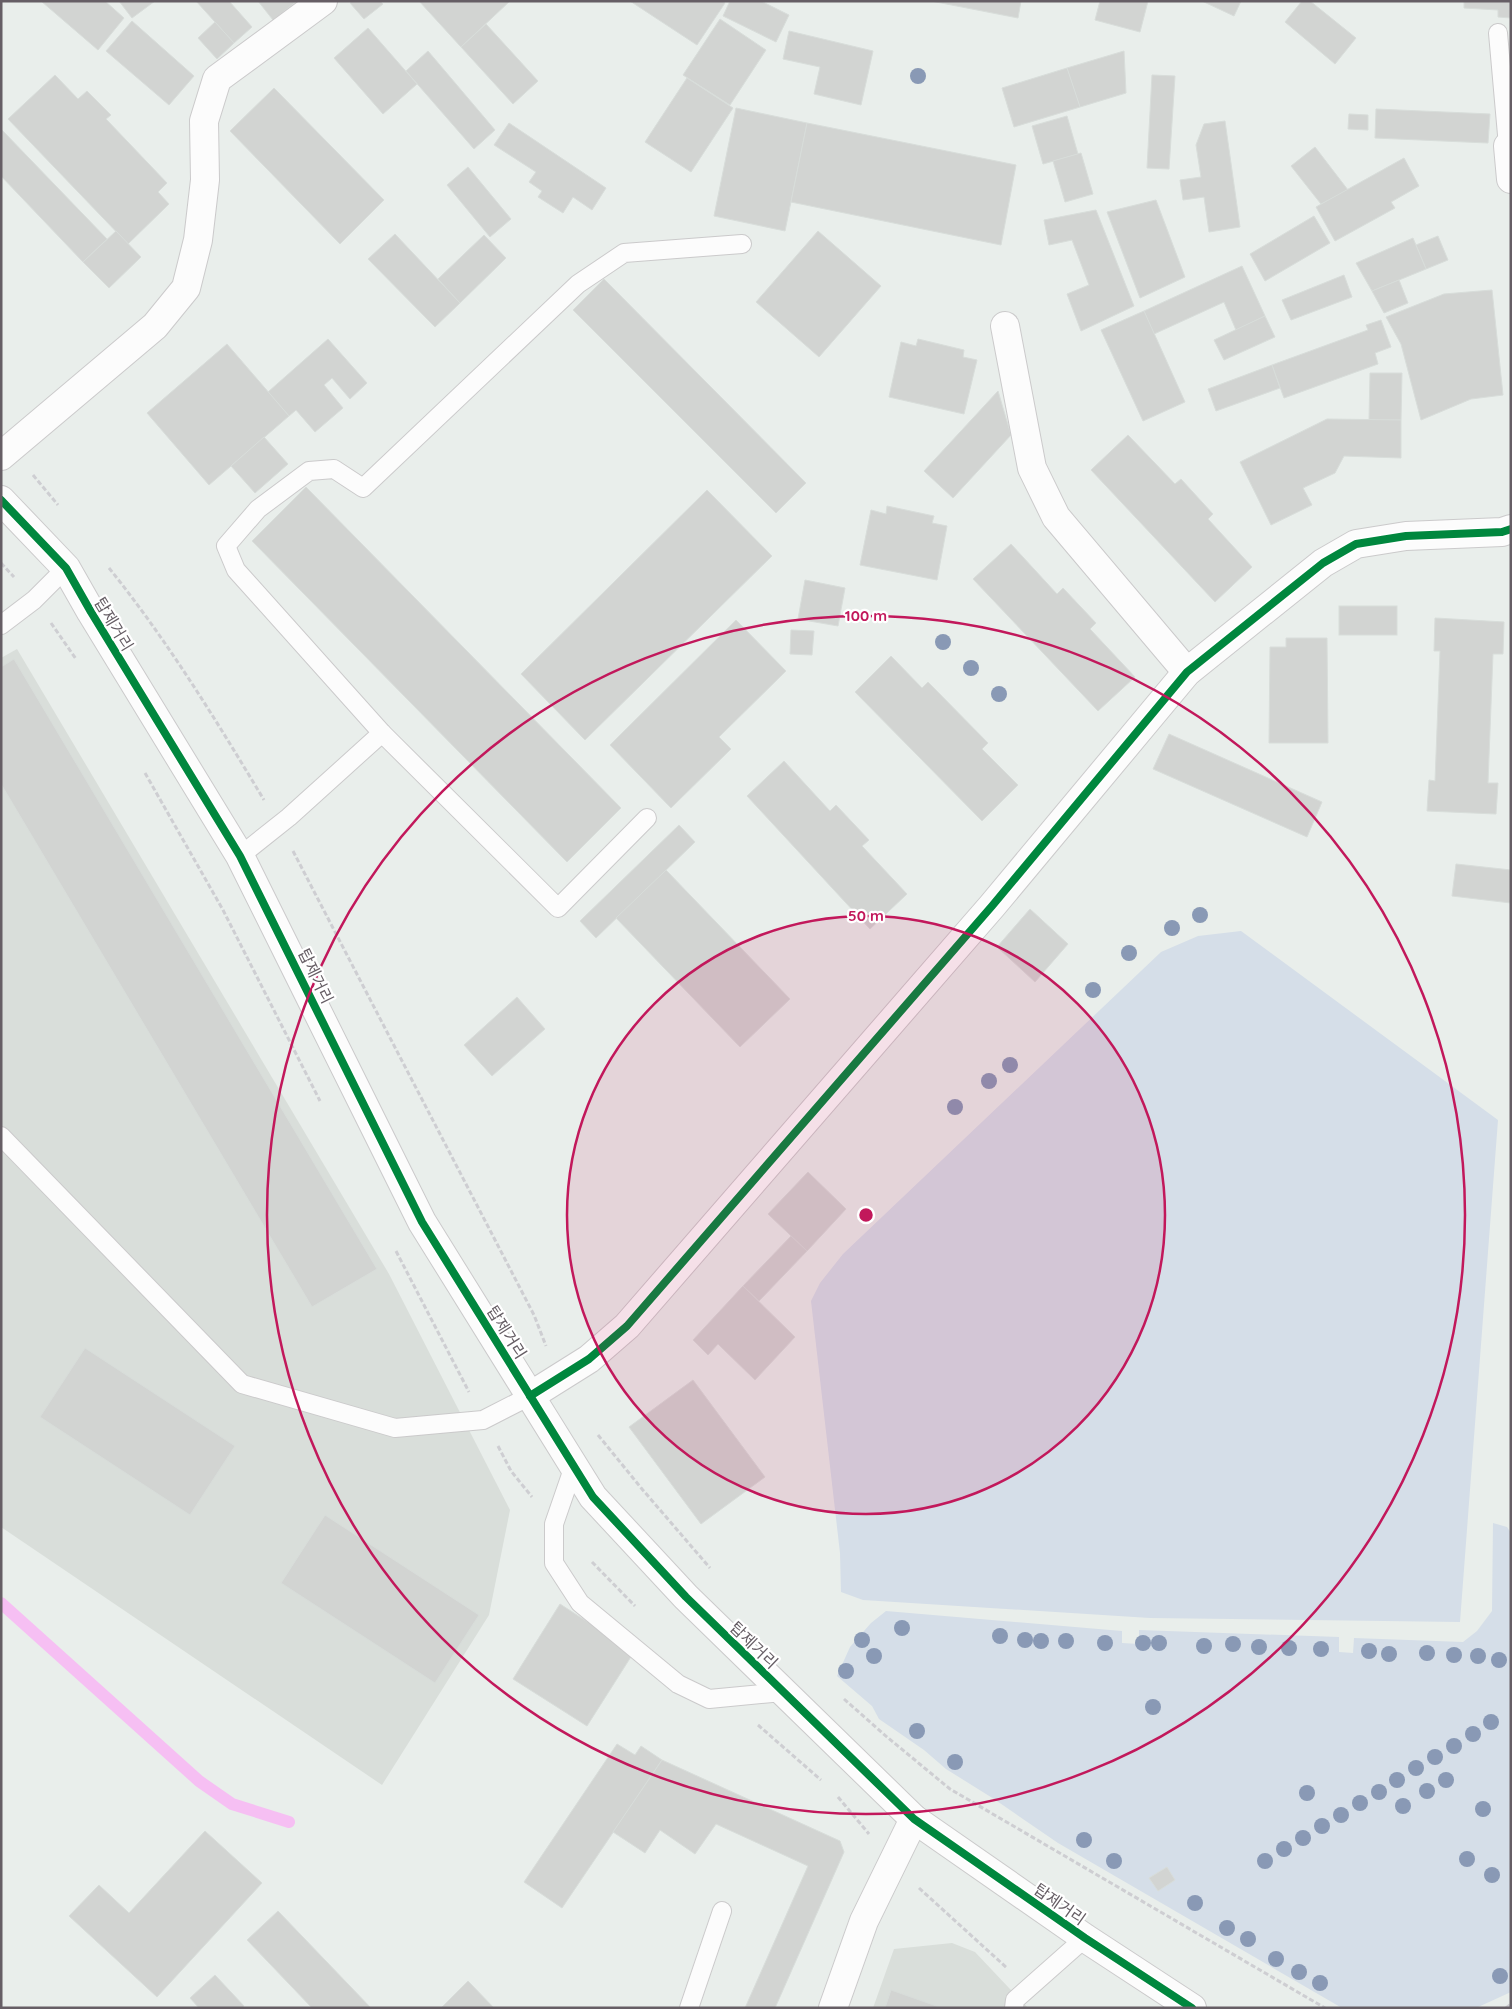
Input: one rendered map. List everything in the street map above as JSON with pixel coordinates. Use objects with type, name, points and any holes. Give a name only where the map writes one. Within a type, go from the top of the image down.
[{"type":"street","points":[[6,452],[155,326],[186,288],[198,240],[205,180],[204,121],[217,79],[323,1]]},
{"type":"street","points":[[1508,146],[1511,180]]},
{"type":"street","points":[[1005,326],[1032,468],[1056,518],[1187,672]]},
{"type":"street","name":"탑제거리","points":[[1,500],[66,568],[240,856],[422,1222],[593,1497],[686,1597],[914,1820],[1084,1938],[1192,2008]]},
{"type":"street","points":[[530,1396],[589,1358],[628,1326],[992,906],[1187,672],[1323,563],[1356,544],[1406,536],[1502,532],[1511,529]]},
{"type":"street","points":[[833,2008],[864,1921],[914,1820]]},
{"type":"lane","points":[[1498,33],[1508,146]]},
{"type":"lane","points":[[647,818],[558,908],[382,733],[236,570],[226,546],[258,509],[309,471],[334,469],[363,488],[578,284],[624,253],[742,244]]},
{"type":"lane","points":[[1,626],[34,600],[66,568]]},
{"type":"lane","points":[[240,856],[279,825],[382,733]]},
{"type":"lane","points":[[1,1136],[242,1384],[395,1428],[483,1420],[530,1396]]},
{"type":"lane","points":[[574,1466],[554,1524],[554,1563],[580,1603],[678,1684],[709,1699],[783,1692]]},
{"type":"lane","points":[[689,2008],[722,1911]]},
{"type":"lane","points":[[1014,2008],[1016,2000],[1084,1938]]},
{"type":"path","points":[[6,452],[60,507]]},
{"type":"path","points":[[108,567],[138,604],[230,743],[279,825],[534,1315],[559,1378]]},
{"type":"path","points":[[593,1428],[642,1489],[711,1569]]},
{"type":"path","points":[[843,1698],[886,1737],[950,1789],[1325,2008]]},
{"type":"path","points":[[1506,2008],[1511,2004]]},
{"type":"shaded area","points":[[17,649],[389,1274],[510,1510],[489,1615],[382,1785],[1,1527],[1,658]]},
{"type":"shaded area","points":[[1241,931],[1498,1120],[1460,1622],[1150,1618],[863,1600],[841,1592],[840,1553],[811,1301],[820,1283],[843,1254],[1161,952],[1198,936]]},
{"type":"shaded area","points":[[1493,1523],[1507,1527],[1511,1533],[1511,1992],[1476,2008],[1342,2008],[1058,1843],[946,1769],[924,1750],[879,1719],[872,1706],[837,1676],[850,1647],[871,1623],[886,1611],[1122,1631],[1122,1643],[1139,1644],[1139,1630],[1339,1637],[1339,1652],[1353,1653],[1354,1638],[1463,1642],[1477,1631],[1492,1611]]},
{"type":"shaded area","points":[[952,1943],[975,1952],[1028,2008],[873,2008],[894,1949]]},
{"type":"building","points":[[41,1],[105,1],[124,18],[98,50]]},
{"type":"building","points":[[119,1],[155,1],[132,18]]},
{"type":"building","points":[[196,1],[229,1],[252,27],[234,43]]},
{"type":"building","points":[[258,1],[297,1],[273,20]]},
{"type":"building","points":[[352,1],[380,1],[383,4],[364,19],[350,3]]},
{"type":"building","points":[[419,1],[510,1],[461,47]]},
{"type":"building","points":[[630,1],[722,1],[725,3],[697,45]]},
{"type":"building","points":[[730,1],[761,1],[789,15],[776,42],[723,16]]},
{"type":"building","points":[[931,1],[1021,1],[1018,18]]},
{"type":"building","points":[[1100,1],[1148,1],[1140,32],[1095,20]]},
{"type":"building","points":[[1202,1],[1241,1],[1234,16]]},
{"type":"building","points":[[1302,1],[1310,1],[1356,38],[1335,64],[1285,22]]},
{"type":"building","points":[[1464,1],[1511,1],[1511,18],[1498,17],[1498,10],[1464,8]]},
{"type":"building","points":[[720,19],[766,50],[730,105],[683,75]]},
{"type":"building","points":[[132,21],[194,76],[169,105],[106,51]]},
{"type":"building","points":[[215,22],[234,43],[217,59],[198,38]]},
{"type":"building","points":[[486,24],[538,81],[513,104],[461,47]]},
{"type":"building","points":[[368,28],[417,84],[383,114],[334,58]]},
{"type":"building","points":[[789,31],[873,51],[861,105],[814,94],[820,67],[783,59]]},
{"type":"building","points":[[428,51],[495,130],[474,149],[406,71]]},
{"type":"building","points":[[1124,51],[1126,93],[1080,107],[1067,68]]},
{"type":"building","points":[[1067,68],[1080,107],[1014,127],[1002,88]]},
{"type":"building","points":[[55,75],[78,99],[87,91],[111,115],[106,119],[167,183],[158,192],[169,204],[128,244],[8,119]]},
{"type":"building","points":[[1152,75],[1175,76],[1169,169],[1147,168]]},
{"type":"building","points":[[687,78],[733,108],[691,172],[645,142]]},
{"type":"building","points":[[274,88],[384,200],[340,244],[230,131]]},
{"type":"building","points":[[736,108],[807,123],[785,231],[714,216]]},
{"type":"building","points":[[1376,109],[1490,114],[1488,143],[1375,138]]},
{"type":"building","points":[[1349,114],[1368,115],[1368,130],[1348,129]]},
{"type":"building","points":[[1067,116],[1078,154],[1043,164],[1032,126]]},
{"type":"building","points":[[1225,121],[1240,227],[1209,232],[1204,197],[1183,200],[1180,180],[1201,177],[1196,145],[1204,124]]},
{"type":"building","points":[[509,123],[606,188],[592,210],[573,197],[563,213],[538,197],[542,191],[529,182],[536,172],[494,145]]},
{"type":"building","points":[[807,123],[1016,165],[1001,245],[791,202]]},
{"type":"building","points":[[1,129],[107,239],[83,262],[1,176]]},
{"type":"building","points":[[1315,147],[1348,190],[1321,204],[1291,166]]},
{"type":"building","points":[[1081,153],[1093,194],[1065,202],[1053,161]]},
{"type":"building","points":[[1404,158],[1419,186],[1391,202],[1395,208],[1335,241],[1316,207]]},
{"type":"building","points":[[468,167],[511,219],[490,237],[447,185]]},
{"type":"building","points":[[1156,200],[1185,277],[1140,298],[1107,212]]},
{"type":"building","points":[[1096,210],[1134,306],[1081,331],[1067,294],[1089,285],[1072,240],[1049,245],[1044,220]]},
{"type":"building","points":[[1314,216],[1330,243],[1265,281],[1250,254]]},
{"type":"building","points":[[116,231],[141,257],[109,288],[83,262]]},
{"type":"building","points":[[818,231],[881,286],[819,357],[756,302]]},
{"type":"building","points":[[395,234],[460,303],[435,327],[368,259]]},
{"type":"building","points":[[484,235],[506,258],[460,303],[438,279]]},
{"type":"building","points":[[1438,236],[1448,260],[1426,269],[1416,245]]},
{"type":"building","points":[[1413,238],[1426,269],[1372,291],[1356,263]]},
{"type":"building","points":[[1242,266],[1265,316],[1236,330],[1224,302],[1154,334],[1144,311]]},
{"type":"building","points":[[1344,275],[1352,297],[1291,320],[1282,300]]},
{"type":"building","points":[[604,279],[806,483],[776,513],[573,310]]},
{"type":"building","points":[[1399,280],[1408,303],[1384,313],[1372,291]]},
{"type":"building","points":[[1492,290],[1503,395],[1471,399],[1421,420],[1401,344],[1386,317],[1444,294]]},
{"type":"building","points":[[1144,311],[1185,402],[1143,421],[1101,330]]},
{"type":"building","points":[[1265,316],[1275,337],[1224,360],[1214,340]]},
{"type":"building","points":[[1381,320],[1391,347],[1375,353],[1378,364],[1284,398],[1272,365],[1368,330],[1366,325]]},
{"type":"building","points":[[328,339],[367,383],[350,399],[332,378],[324,385],[343,408],[315,432],[296,410],[289,416],[268,392]]},
{"type":"building","points":[[918,339],[964,350],[963,357],[977,360],[964,414],[889,397],[901,342],[916,346]]},
{"type":"building","points":[[227,344],[289,416],[209,485],[147,413]]},
{"type":"building","points":[[1272,365],[1280,388],[1216,411],[1208,389]]},
{"type":"building","points":[[1370,373],[1402,373],[1401,420],[1369,420]]},
{"type":"building","points":[[998,391],[1011,435],[953,498],[924,471]]},
{"type":"building","points":[[1327,419],[1401,420],[1401,458],[1344,456],[1335,473],[1303,488],[1312,505],[1271,525],[1240,462]]},
{"type":"building","points":[[1128,435],[1175,484],[1181,479],[1213,514],[1208,519],[1252,567],[1215,602],[1091,470]]},
{"type":"building","points":[[264,437],[288,464],[255,493],[231,466]]},
{"type":"building","points":[[306,487],[621,808],[567,862],[252,541]]},
{"type":"building","points":[[707,490],[772,556],[585,740],[521,674]]},
{"type":"building","points":[[887,506],[934,516],[932,523],[947,526],[937,580],[860,565],[871,510],[886,514]]},
{"type":"building","points":[[1011,544],[1057,594],[1063,588],[1096,623],[1090,629],[1135,677],[1098,711],[973,579]]},
{"type":"building","points":[[805,580],[845,588],[838,626],[798,619]]},
{"type":"building","points":[[1339,606],[1397,606],[1397,635],[1339,635]]},
{"type":"building","points":[[1435,618],[1504,622],[1503,654],[1493,654],[1488,783],[1498,783],[1496,814],[1427,811],[1429,780],[1435,781],[1440,651],[1434,651]]},
{"type":"building","points":[[736,620],[786,671],[719,737],[731,749],[671,808],[610,745]]},
{"type":"building","points":[[791,630],[814,631],[812,655],[790,654]]},
{"type":"building","points":[[1286,638],[1327,638],[1328,743],[1269,743],[1270,647],[1286,647]]},
{"type":"building","points":[[891,656],[922,688],[928,682],[988,743],[982,749],[1018,785],[982,821],[855,692]]},
{"type":"building","points":[[14,659],[377,1269],[312,1307],[1,784],[1,667]]},
{"type":"building","points":[[1169,734],[1322,802],[1307,837],[1153,769]]},
{"type":"building","points":[[784,761],[830,811],[836,805],[869,840],[862,846],[907,894],[870,929],[747,796]]},
{"type":"building","points":[[679,825],[695,842],[596,938],[580,921]]},
{"type":"building","points":[[1456,864],[1511,870],[1511,903],[1452,896]]},
{"type":"building","points":[[666,870],[790,999],[740,1047],[616,918]]},
{"type":"building","points":[[1030,909],[1068,944],[1035,982],[997,947]]},
{"type":"building","points":[[517,997],[545,1029],[492,1076],[464,1045]]},
{"type":"building","points":[[808,1172],[846,1209],[807,1251],[768,1214]]},
{"type":"building","points":[[791,1236],[807,1251],[759,1301],[743,1286]]},
{"type":"building","points":[[743,1286],[795,1337],[755,1380],[718,1344],[708,1355],[693,1340]]},
{"type":"building","points":[[85,1348],[235,1446],[190,1515],[40,1417]]},
{"type":"building","points":[[693,1380],[765,1477],[701,1524],[629,1427]]},
{"type":"building","points":[[325,1515],[479,1615],[435,1683],[281,1583]]},
{"type":"building","points":[[560,1604],[634,1652],[587,1726],[513,1679]]},
{"type":"building","points":[[617,1744],[635,1755],[641,1746],[662,1760],[562,1908],[524,1882]]},
{"type":"building","points":[[662,1760],[840,1841],[844,1852],[775,2008],[745,2008],[808,1866],[716,1824],[695,1854],[660,1830],[645,1853],[613,1832]]},
{"type":"building","points":[[205,1831],[262,1883],[157,1997],[69,1916],[99,1885],[129,1913]]},
{"type":"building","points":[[1167,1867],[1175,1880],[1158,1891],[1149,1878]]},
{"type":"building","points":[[278,1911],[371,2008],[312,2008],[247,1940]]},
{"type":"building","points":[[215,1975],[244,2006],[242,2008],[199,2008],[190,1998]]},
{"type":"building","points":[[468,1981],[494,2008],[442,2007]]},
{"type":"building","points":[[891,1990],[942,2008],[885,2008]]},
{"type":"waterway","points":[[1,1603],[199,1781],[232,1804],[289,1822]]},
{"type":"cycle path","points":[[1,500],[66,568],[240,856],[422,1222],[593,1497],[686,1597],[914,1819],[1085,1938],[1192,2008]]},
{"type":"cycle path","points":[[530,1396],[589,1359],[627,1326],[992,906],[1187,672],[1323,563],[1356,544],[1406,536],[1502,532],[1511,529]]}]
